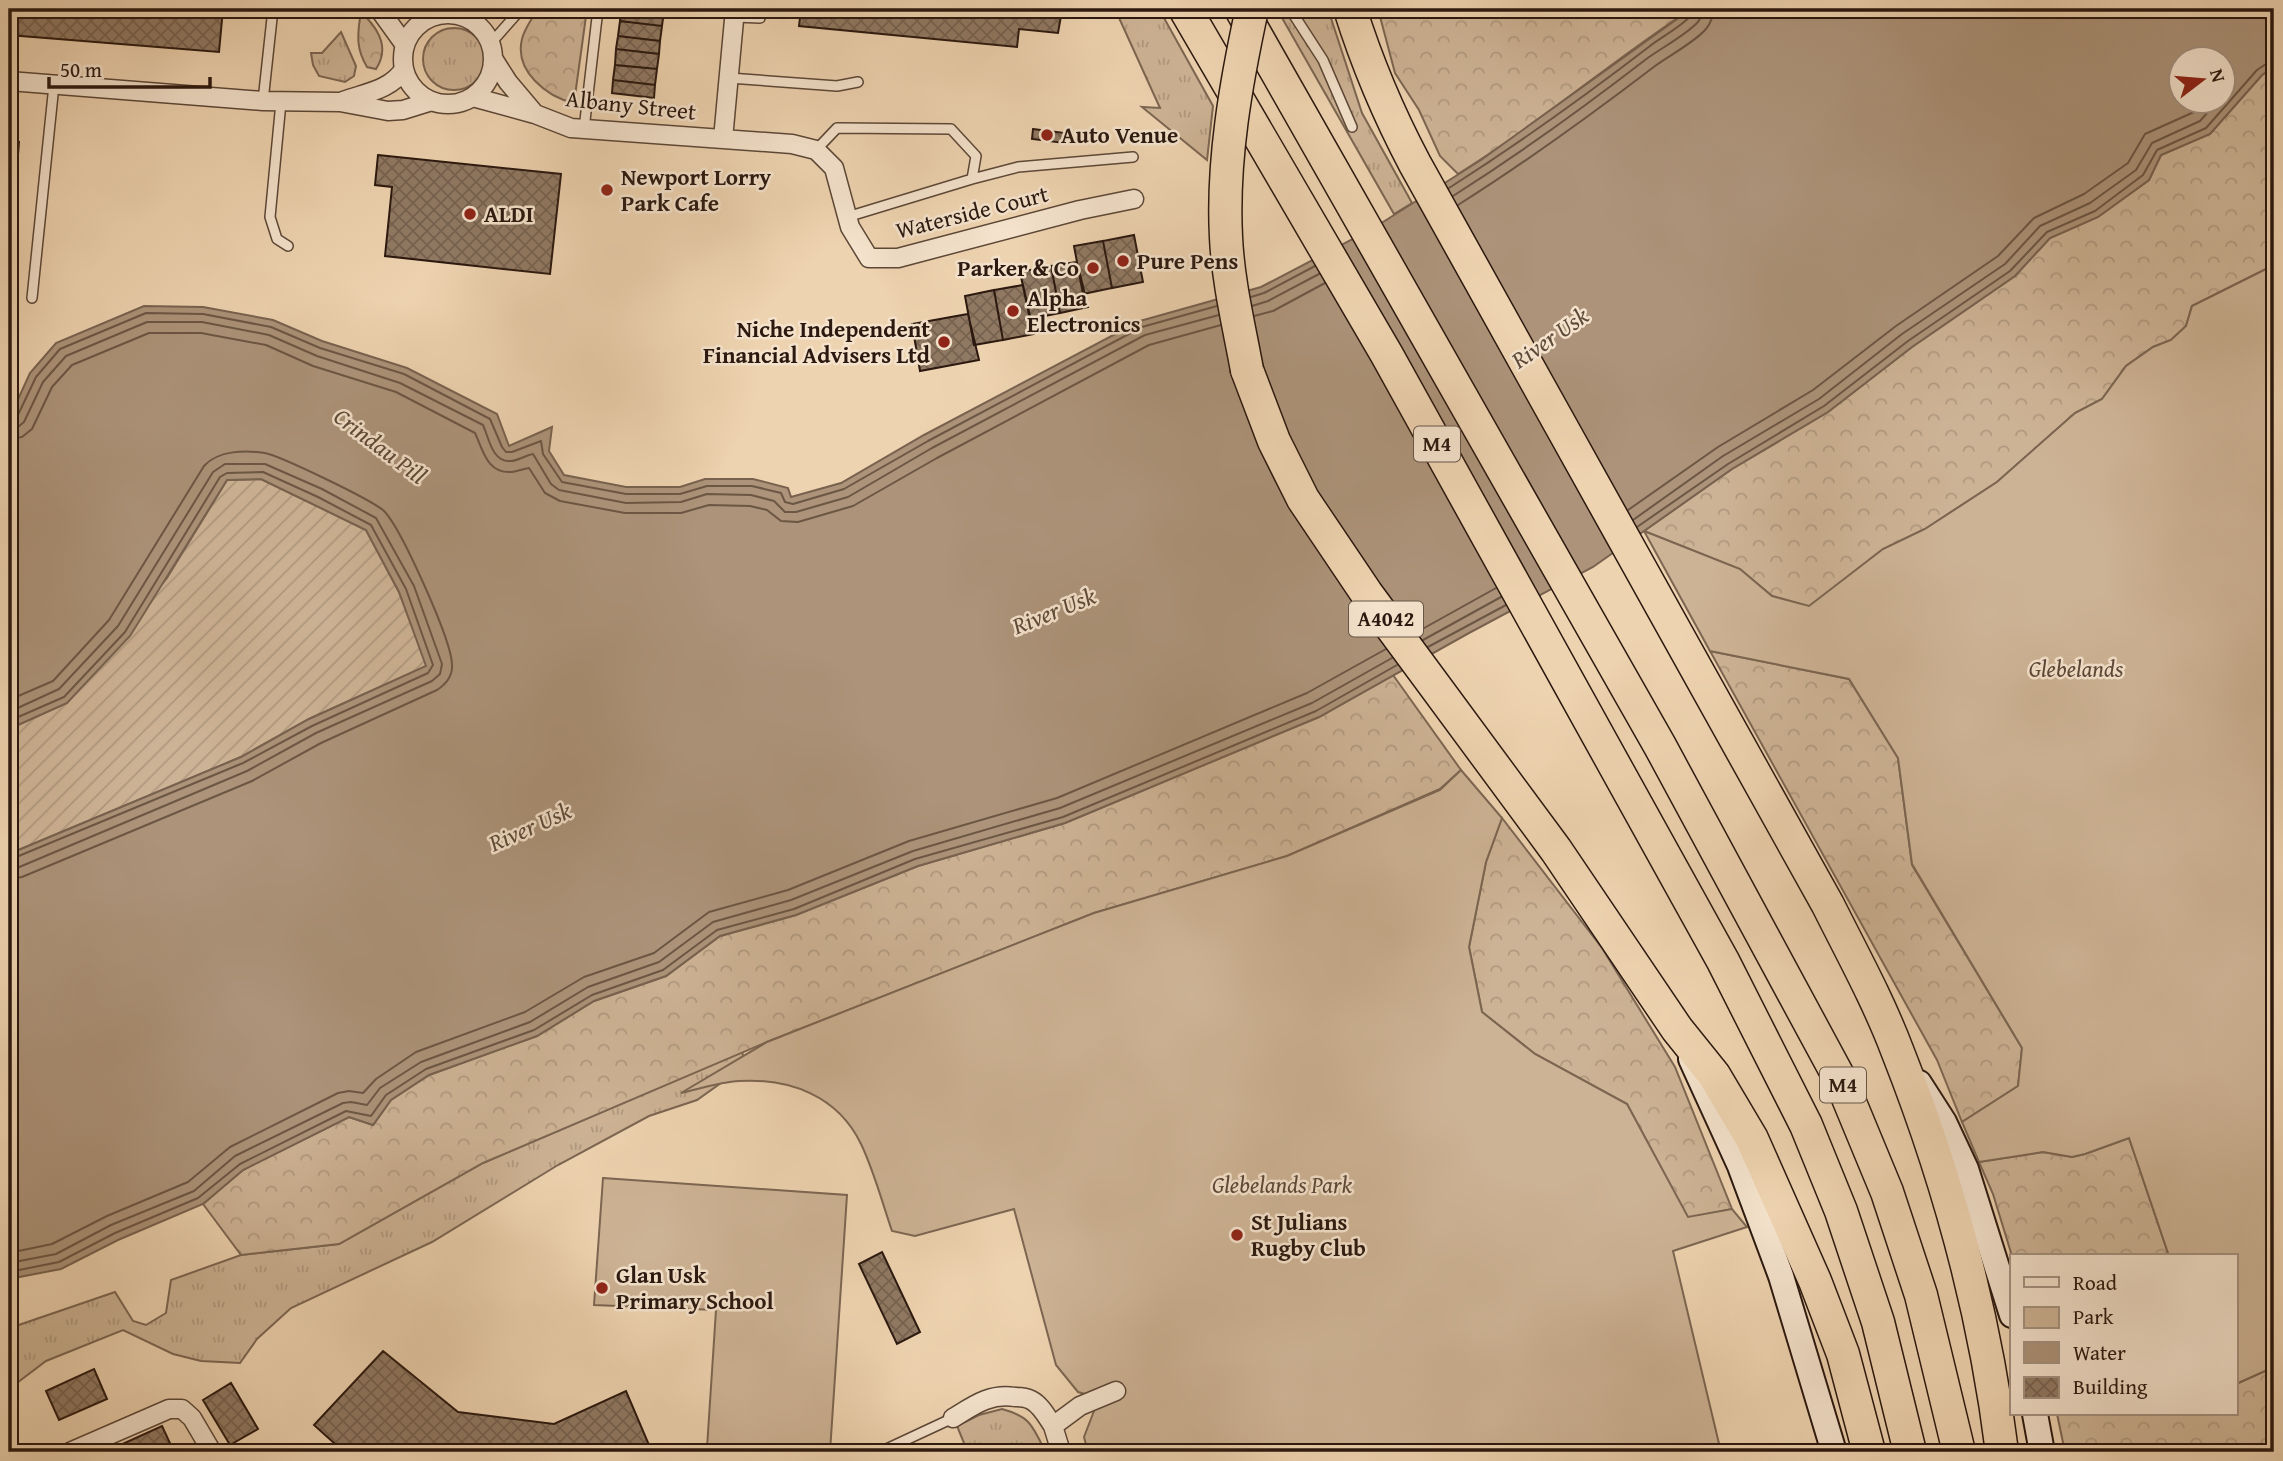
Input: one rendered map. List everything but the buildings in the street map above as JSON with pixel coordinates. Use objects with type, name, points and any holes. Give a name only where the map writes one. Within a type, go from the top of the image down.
[{"type":"highway","name":"M4","points":[[1185,9],[1387,355],[1723,961],[1806,1125],[1841,1211],[1878,1322],[1910,1452]]},
{"type":"highway","name":"M4","points":[[1241,9],[1660,746],[1841,1081],[1887,1192],[1921,1295],[1959,1452]]},
{"type":"highway","name":"A4042","points":[[1252,9],[1229,138],[1225,193],[1226,239],[1231,287],[1247,370],[1274,442],[1303,499],[1367,594],[1556,850],[1677,1029]]},
{"type":"highway","points":[[1350,9],[1365,58],[1387,111],[1409,153],[1828,905],[1897,1049],[1965,1253],[1982,1326],[2002,1452]]},
{"type":"highway","points":[[1677,1029],[1714,1075],[1752,1139],[1820,1293],[1843,1354],[1869,1452]]},
{"type":"main road","points":[[1677,1029],[1741,1166],[1781,1276],[1834,1452]]},
{"type":"main road","points":[[1897,1049],[1944,1122],[1966,1169],[2010,1309]]},
{"type":"main road","points":[[2035,1416],[2042,1452]]},
{"type":"street","points":[[379,9],[405,45]]},
{"type":"street","points":[[9,81],[272,102],[340,102],[387,111],[403,110],[432,101],[453,104],[473,97],[488,81],[492,51],[476,23],[465,16],[453,13],[424,13],[405,45],[404,69],[414,89],[432,101]]},
{"type":"street","points":[[735,13],[723,139],[792,144],[816,150]]},
{"type":"street","name":"Albany Street","points":[[492,51],[508,82],[535,114]]},
{"type":"street","points":[[340,102],[382,88],[399,77],[404,69]]},
{"type":"street","name":"Albany Street","points":[[473,97],[535,114],[570,128],[723,139]]},
{"type":"street","name":"Waterside Court","points":[[816,150],[834,168],[850,227],[869,258],[898,258],[1080,210],[1134,199]]},
{"type":"street","points":[[1053,1426],[1080,1406],[1116,1391]]},
{"type":"street","points":[[953,1418],[982,1399],[996,1396],[1031,1399],[1053,1426],[1061,1452]]},
{"type":"street","points":[[69,1452],[169,1409],[181,1409],[192,1418],[212,1452]]},
{"type":"lane","points":[[273,9],[270,218],[277,239],[288,246]]},
{"type":"lane","points":[[453,13],[478,9]]},
{"type":"lane","points":[[492,51],[521,9]]},
{"type":"lane","points":[[584,129],[598,9]]},
{"type":"lane","points":[[735,13],[760,18],[761,9]]},
{"type":"lane","points":[[1290,9],[1322,60],[1352,127]]},
{"type":"lane","points":[[729,78],[837,86],[858,82]]},
{"type":"lane","points":[[32,298],[54,85]]},
{"type":"lane","points":[[816,150],[837,128],[951,129],[976,156],[972,179]]},
{"type":"lane","points":[[847,217],[1018,167],[1133,157]]},
{"type":"lane","points":[[880,1452],[953,1418]]},
{"type":"green space","points":[[537,9],[587,9],[574,103],[544,89],[528,72],[523,62],[522,39]]},
{"type":"green space","points":[[1115,9],[1159,9],[1213,106],[1207,160],[1142,107],[1160,108]]},
{"type":"green space","points":[[1277,9],[1328,9],[1362,113],[1412,203],[1394,214]]},
{"type":"green space","points":[[1378,9],[1691,9],[1458,174],[1440,156],[1419,110],[1395,73]]},
{"type":"green space","points":[[366,17],[381,41],[382,55],[376,69],[367,67],[360,49],[360,18]]},
{"type":"green space","points":[[454,28],[476,37],[485,59],[476,81],[454,90],[432,81],[423,59],[432,37]]},
{"type":"green space","points":[[341,32],[356,66],[354,76],[345,82],[319,76],[311,53],[322,53]]},
{"type":"green space","points":[[2274,67],[2274,265],[2192,306],[2186,326],[2171,340],[2153,347],[2126,366],[2102,399],[2075,413],[1997,482],[1925,529],[1883,549],[1809,607],[1772,596],[1740,569],[1644,531],[1732,469],[1828,412],[1912,347],[2015,276],[2050,238],[2098,217],[2149,180],[2161,155],[2210,134],[2226,116],[2238,116],[2238,102],[2262,75]]},
{"type":"green space","name":"Glebelands","points":[[2274,265],[2274,1367],[2238,1383],[2238,1254],[2168,1254],[2129,1138],[2072,1157],[2043,1152],[1979,1162],[1962,1122],[2018,1086],[2022,1048],[1912,864],[1898,758],[1849,679],[1710,651],[1644,531],[1740,569],[1772,596],[1809,606],[1883,549],[1925,529],[1997,482],[2075,413],[2102,399],[2126,366],[2153,347],[2171,340],[2186,326],[2192,306]]},
{"type":"green space","points":[[261,479],[366,530],[399,592],[427,666],[309,719],[241,757],[9,854],[9,729],[67,703],[167,578],[227,480]]},
{"type":"green space","points":[[1710,651],[1849,679],[1898,758],[1912,865],[2022,1048],[2018,1086],[1962,1122],[1937,1060]]},
{"type":"green space","points":[[1393,675],[1461,770],[1440,789],[1287,856],[1094,913],[767,1042],[483,1163],[339,1244],[241,1255],[203,1204],[243,1170],[349,1117],[373,1125],[391,1100],[429,1075],[537,1036],[594,1001],[666,976],[720,936],[796,915],[918,866],[1065,823],[1319,717]]},
{"type":"green space","name":"Glebelands Park","points":[[1461,770],[1502,818],[1486,862],[1469,947],[1482,1012],[1535,1054],[1627,1104],[1688,1217],[1732,1209],[1747,1227],[1673,1251],[1721,1452],[1088,1452],[1084,1437],[1099,1398],[1078,1392],[1056,1365],[1014,1209],[915,1236],[892,1231],[861,1144],[851,1127],[826,1102],[794,1087],[758,1081],[724,1083],[681,1093],[767,1042],[1094,913],[1287,856],[1440,790]]},
{"type":"green space","points":[[1502,818],[1602,948],[1675,1067],[1732,1209],[1688,1218],[1627,1104],[1535,1054],[1482,1012],[1469,947],[1486,862]]},
{"type":"green space","points":[[742,1052],[746,1065],[697,1100],[649,1116],[558,1165],[432,1242],[291,1308],[257,1339],[240,1363],[201,1361],[173,1354],[123,1330],[46,1361],[9,1389],[9,1330],[13,1327],[115,1292],[133,1321],[146,1325],[166,1313],[171,1280],[241,1255],[339,1244],[483,1163]]},
{"type":"green space","points":[[2129,1138],[2168,1254],[2011,1254],[1993,1194],[1979,1162],[2043,1152],[2072,1157]]},
{"type":"green space","points":[[603,1178],[847,1195],[830,1452],[707,1448],[716,1310],[594,1305]]},
{"type":"green space","points":[[2274,1367],[2274,1452],[2065,1452],[2057,1416],[2238,1416],[2238,1383]]},
{"type":"green space","points":[[1002,1409],[1028,1422],[1043,1447],[1042,1452],[991,1452],[966,1448],[957,1426],[979,1415]]},
{"type":"water","points":[[1691,9],[2274,9],[2274,67],[2262,75],[2238,102],[2238,46],[2168,46],[2168,116],[2226,116],[2210,134],[2161,155],[2149,180],[2098,217],[2050,238],[2015,276],[1912,347],[1828,412],[1732,469],[1593,567],[1319,717],[1065,823],[918,866],[796,915],[720,936],[666,976],[594,1001],[537,1036],[429,1075],[391,1100],[373,1125],[349,1117],[243,1170],[203,1204],[118,1240],[61,1269],[9,1279],[9,854],[241,757],[309,719],[426,666],[399,592],[366,530],[261,479],[227,480],[130,636],[67,703],[9,729],[9,419],[30,373],[56,343],[144,306],[203,307],[273,320],[322,341],[407,368],[497,414],[509,446],[552,427],[549,451],[564,475],[626,487],[680,487],[705,479],[753,479],[788,488],[791,497],[841,483],[924,435],[1140,321],[1261,287],[1372,229],[1481,160]]},
{"type":"place","name":"Auto Venue","points":[[1047,135]]},
{"type":"place","name":"Newport Lorry Park Cafe","points":[[607,190]]},
{"type":"place","name":"ALDI","points":[[470,214]]},
{"type":"place","name":"Pure Pens","points":[[1123,261]]},
{"type":"place","name":"Parker & Co","points":[[1093,268]]},
{"type":"place","name":"Alpha Electronics","points":[[1013,311]]},
{"type":"place","name":"Niche Independent Financial Advisers Ltd","points":[[944,342]]},
{"type":"place","name":"St Julians Rugby Club","points":[[1237,1235]]},
{"type":"place","name":"Glan Usk Primary School","points":[[602,1288]]},
{"type":"water label","name":"River Usk","points":[[1550,338]]},
{"type":"water label","name":"Crindau Pill","points":[[380,446]]},
{"type":"water label","name":"River Usk","points":[[1054,611]]},
{"type":"water label","name":"River Usk","points":[[530,827]]}]
